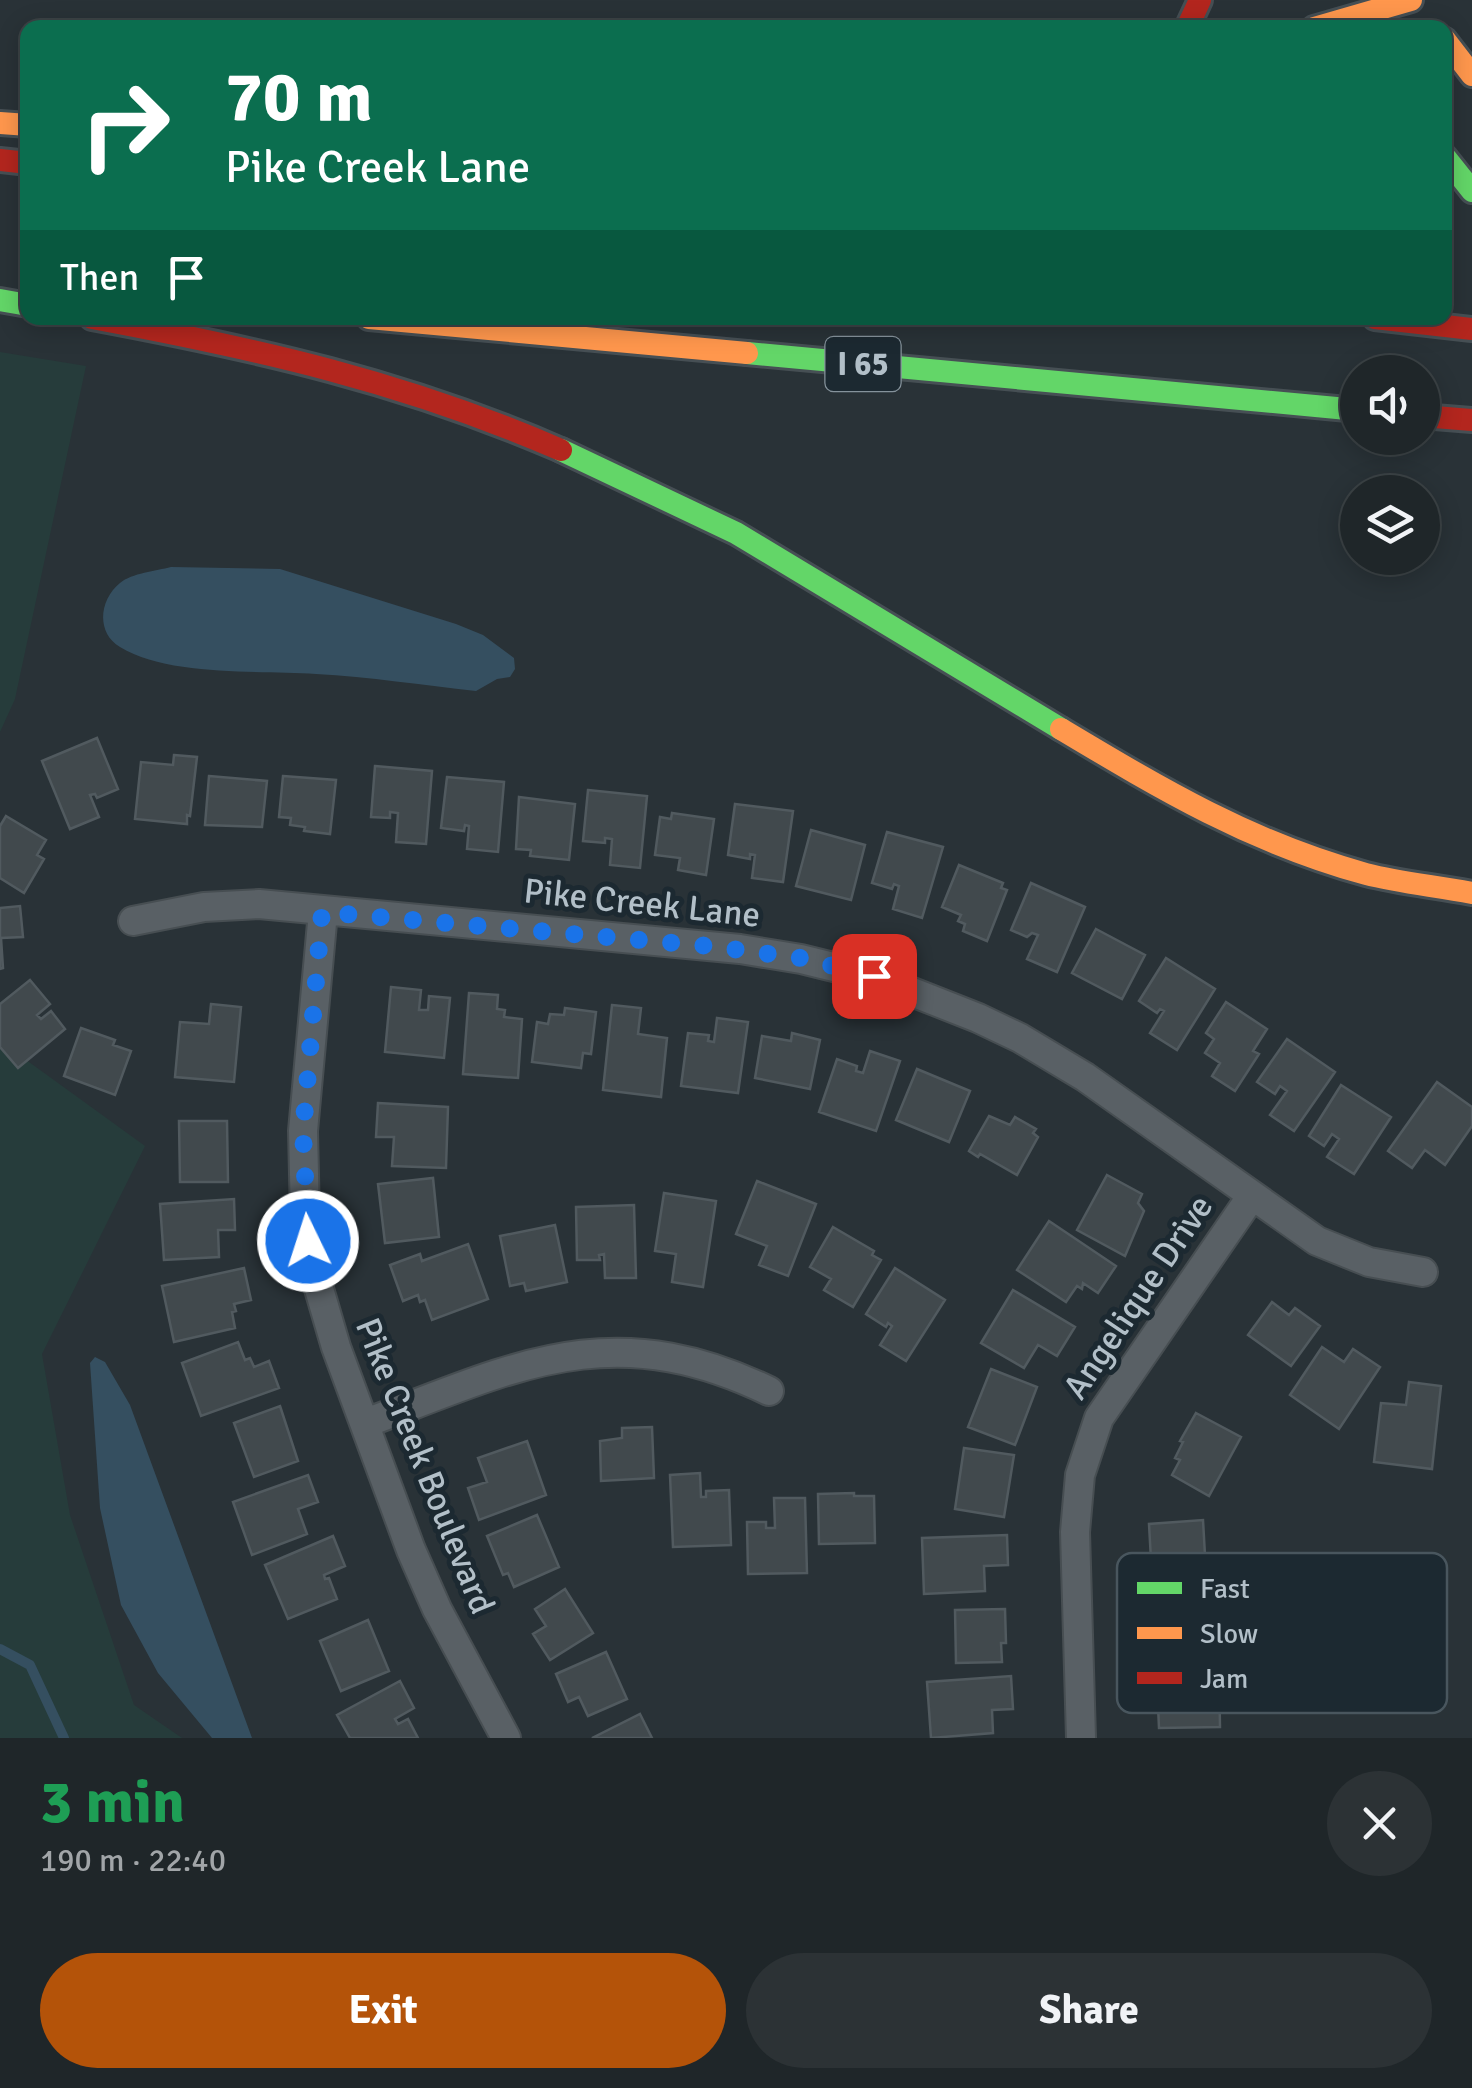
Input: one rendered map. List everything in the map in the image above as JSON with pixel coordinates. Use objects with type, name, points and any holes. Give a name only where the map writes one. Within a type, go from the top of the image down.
[{"type":"main road","points":[[1336,17],[1416,5]]},
{"type":"main road","points":[[1452,49],[1472,75]]},
{"type":"main road","points":[[1452,165],[1472,191]]},
{"type":"main road","points":[[133,325],[208,338],[363,377],[526,434],[672,499],[736,534],[1183,802],[1230,825],[1326,863],[1472,893]]},
{"type":"main road","name":"I 65","points":[[444,325],[1340,408]]},
{"type":"main road","points":[[1437,325],[1472,329]]},
{"type":"main road","points":[[1440,417],[1472,420]]},
{"type":"street","name":"Pike Creek Lane","points":[[133,920],[233,904],[725,947],[801,958],[874,976],[957,1008],[1036,1047],[1328,1247],[1369,1262],[1424,1272]]},
{"type":"street","name":"Pike Creek Boulevard","points":[[322,912],[303,1131],[305,1217],[319,1294],[410,1550],[506,1738]]},
{"type":"street","name":"Angelique Drive","points":[[1081,1738],[1075,1532],[1076,1500],[1090,1441],[1114,1392],[1251,1197]]},
{"type":"street","points":[[366,1422],[524,1364],[583,1352],[675,1356],[769,1392]]},
{"type":"green space","points":[[0,352],[86,366],[15,699],[0,732]]},
{"type":"green space","points":[[0,1041],[145,1146],[42,1354],[70,1515],[134,1705],[182,1738],[0,1738]]},
{"type":"water","points":[[171,567],[280,569],[483,635],[514,658],[515,669],[510,677],[497,679],[476,691],[336,675],[189,668],[140,657],[112,641],[104,625],[104,607],[113,590],[125,580]]},
{"type":"water","points":[[95,1357],[105,1362],[130,1405],[252,1738],[212,1738],[158,1673],[121,1605],[100,1508],[90,1363]]},
{"type":"building","points":[[97,738],[118,789],[97,798],[90,795],[99,817],[70,829],[42,761]]},
{"type":"building","points":[[174,755],[197,757],[187,824],[135,819],[141,762],[173,765]]},
{"type":"building","points":[[375,766],[432,771],[426,844],[396,842],[398,813],[390,812],[390,818],[371,817]]},
{"type":"building","points":[[209,776],[267,781],[262,827],[205,825]]},
{"type":"building","points":[[283,776],[336,780],[330,834],[304,831],[305,827],[290,825],[291,818],[279,817]]},
{"type":"building","points":[[447,777],[504,782],[498,852],[467,849],[469,826],[465,825],[464,831],[441,828]]},
{"type":"building","points":[[588,790],[647,796],[640,868],[610,865],[612,839],[605,838],[605,843],[583,841]]},
{"type":"building","points":[[519,797],[575,804],[569,860],[530,856],[531,850],[516,849]]},
{"type":"building","points":[[735,804],[793,811],[783,882],[752,878],[755,855],[750,854],[750,859],[728,855]]},
{"type":"building","points":[[672,813],[714,819],[706,875],[678,870],[680,858],[655,855],[660,817],[671,819]]},
{"type":"building","points":[[6,816],[46,840],[37,855],[44,859],[24,893],[0,878],[0,826]]},
{"type":"building","points":[[811,830],[865,845],[851,900],[796,886]]},
{"type":"building","points":[[887,832],[943,847],[922,918],[893,909],[899,886],[894,884],[892,889],[872,883]]},
{"type":"building","points":[[959,865],[1003,883],[1001,888],[1007,890],[987,941],[963,931],[965,924],[958,921],[961,915],[942,907]]},
{"type":"building","points":[[1031,883],[1085,907],[1057,972],[1027,959],[1038,935],[1032,933],[1027,937],[1011,930]]},
{"type":"building","points":[[20,906],[23,937],[1,938],[0,969],[0,908]]},
{"type":"building","points":[[1096,929],[1145,955],[1122,999],[1072,973]]},
{"type":"building","points":[[1166,958],[1215,989],[1177,1050],[1150,1033],[1164,1011],[1160,1009],[1157,1013],[1139,1001]]},
{"type":"building","points":[[30,980],[50,1004],[37,1015],[41,1019],[51,1011],[65,1029],[18,1068],[0,1047],[0,1004]]},
{"type":"building","points":[[391,987],[421,990],[419,1010],[428,1010],[429,996],[450,998],[444,1058],[385,1052]]},
{"type":"building","points":[[469,993],[498,995],[497,1009],[505,1010],[504,1017],[522,1019],[518,1078],[463,1074]]},
{"type":"building","points":[[1226,1002],[1267,1029],[1253,1051],[1259,1054],[1235,1091],[1212,1076],[1220,1063],[1205,1053],[1214,1039],[1206,1033]]},
{"type":"building","points":[[211,1004],[241,1007],[234,1082],[175,1077],[180,1022],[209,1024]]},
{"type":"building","points":[[612,1005],[641,1008],[638,1034],[667,1038],[661,1097],[603,1090]]},
{"type":"building","points":[[565,1008],[596,1012],[591,1054],[583,1053],[581,1068],[532,1062],[537,1022],[548,1024],[550,1014],[564,1015]]},
{"type":"building","points":[[717,1018],[748,1022],[738,1093],[681,1086],[688,1033],[709,1035],[708,1041],[714,1042]]},
{"type":"building","points":[[81,1028],[115,1040],[113,1045],[131,1051],[115,1095],[64,1076]]},
{"type":"building","points":[[792,1033],[820,1040],[810,1089],[755,1078],[762,1036],[791,1041]]},
{"type":"building","points":[[1287,1039],[1335,1072],[1294,1131],[1270,1115],[1287,1091],[1280,1086],[1275,1094],[1257,1082]]},
{"type":"building","points":[[870,1051],[900,1061],[876,1131],[819,1112],[837,1059],[857,1066],[856,1071],[863,1073]]},
{"type":"building","points":[[917,1069],[970,1091],[949,1142],[896,1120]]},
{"type":"building","points":[[1437,1082],[1472,1107],[1472,1126],[1445,1165],[1425,1150],[1412,1168],[1388,1151]]},
{"type":"building","points":[[1341,1085],[1391,1117],[1354,1174],[1327,1157],[1339,1139],[1332,1134],[1324,1146],[1309,1136]]},
{"type":"building","points":[[378,1103],[448,1107],[446,1168],[392,1166],[394,1137],[376,1137]]},
{"type":"building","points":[[989,1116],[1010,1125],[1015,1117],[1036,1129],[1033,1133],[1038,1137],[1017,1175],[969,1151]]},
{"type":"building","points":[[179,1121],[227,1121],[228,1182],[180,1182]]},
{"type":"building","points":[[1107,1175],[1142,1194],[1138,1203],[1144,1211],[1125,1256],[1077,1230]]},
{"type":"building","points":[[433,1178],[439,1237],[385,1243],[378,1184]]},
{"type":"building","points":[[757,1181],[816,1204],[788,1276],[759,1265],[767,1246],[736,1234]]},
{"type":"building","points":[[664,1193],[716,1201],[703,1287],[672,1282],[676,1254],[655,1251]]},
{"type":"building","points":[[234,1199],[235,1230],[218,1230],[219,1257],[164,1260],[160,1204]]},
{"type":"building","points":[[634,1205],[636,1278],[605,1278],[604,1254],[599,1255],[600,1260],[577,1260],[576,1207]]},
{"type":"building","points":[[1049,1221],[1116,1266],[1098,1293],[1083,1283],[1082,1289],[1077,1286],[1066,1302],[1017,1270]]},
{"type":"building","points":[[555,1225],[567,1282],[526,1291],[524,1283],[510,1286],[500,1236]]},
{"type":"building","points":[[833,1227],[874,1251],[872,1255],[881,1260],[853,1307],[824,1290],[831,1279],[810,1267]]},
{"type":"building","points":[[468,1244],[488,1299],[432,1320],[425,1300],[420,1302],[418,1295],[403,1301],[390,1265],[420,1254],[422,1261]]},
{"type":"building","points":[[244,1268],[251,1300],[234,1304],[235,1328],[174,1342],[162,1286]]},
{"type":"building","points":[[895,1268],[945,1300],[906,1361],[880,1345],[892,1326],[888,1323],[886,1327],[866,1314]]},
{"type":"building","points":[[1013,1290],[1075,1327],[1057,1356],[1038,1345],[1024,1368],[981,1343]]},
{"type":"building","points":[[1272,1302],[1289,1315],[1295,1308],[1320,1326],[1291,1366],[1248,1335]]},
{"type":"building","points":[[238,1342],[245,1360],[250,1358],[254,1367],[269,1361],[279,1388],[201,1416],[182,1363]]},
{"type":"building","points":[[1322,1347],[1344,1362],[1353,1349],[1380,1367],[1339,1429],[1290,1395]]},
{"type":"building","points":[[991,1369],[1037,1387],[1015,1445],[968,1427]]},
{"type":"building","points":[[1409,1382],[1441,1386],[1432,1469],[1374,1462],[1381,1403],[1406,1405]]},
{"type":"building","points":[[280,1406],[298,1461],[254,1477],[234,1423]]},
{"type":"building","points":[[1196,1413],[1241,1437],[1209,1496],[1172,1475],[1180,1460],[1175,1458],[1183,1442],[1180,1441]]},
{"type":"building","points":[[652,1427],[654,1478],[601,1481],[600,1441],[622,1438],[622,1428]]},
{"type":"building","points":[[527,1441],[546,1495],[479,1520],[468,1488],[487,1482],[478,1458]]},
{"type":"building","points":[[964,1448],[1014,1455],[1004,1517],[955,1509]]},
{"type":"building","points":[[700,1473],[701,1497],[706,1497],[706,1491],[729,1490],[731,1545],[673,1547],[670,1475]]},
{"type":"building","points":[[308,1475],[318,1502],[298,1509],[307,1534],[252,1555],[233,1502]]},
{"type":"building","points":[[818,1494],[874,1496],[875,1543],[819,1544]]},
{"type":"building","points":[[774,1498],[805,1498],[807,1573],[748,1574],[747,1522],[766,1522],[766,1528],[775,1528]]},
{"type":"building","points":[[537,1515],[559,1567],[514,1587],[508,1573],[503,1575],[487,1536]]},
{"type":"building","points":[[1203,1520],[1205,1553],[1151,1553],[1149,1524]]},
{"type":"building","points":[[1007,1535],[1008,1565],[984,1566],[985,1591],[924,1594],[922,1538]]},
{"type":"building","points":[[333,1536],[345,1566],[324,1575],[337,1599],[288,1619],[265,1565]]},
{"type":"building","points":[[565,1589],[593,1633],[550,1660],[533,1634],[546,1626],[535,1609]]},
{"type":"building","points":[[1005,1609],[1002,1662],[956,1663],[955,1610]]},
{"type":"building","points":[[368,1620],[389,1671],[341,1691],[320,1641]]},
{"type":"building","points":[[606,1652],[627,1699],[588,1716],[579,1697],[568,1702],[556,1674]]},
{"type":"building","points":[[1011,1676],[1013,1709],[992,1710],[993,1733],[931,1738],[927,1682]]},
{"type":"building","points":[[400,1681],[414,1708],[395,1719],[398,1724],[408,1719],[418,1738],[350,1738],[337,1715]]},
{"type":"building","points":[[1158,1713],[1220,1713],[1220,1727],[1159,1728]]},
{"type":"building","points":[[640,1714],[652,1738],[592,1738]]},
{"type":"waterway","points":[[0,1649],[30,1665],[64,1738]]},
{"type":"traffic: fast","points":[[1452,166],[1472,191]]},
{"type":"traffic: fast","points":[[0,300],[20,304]]},
{"type":"traffic: fast","points":[[747,353],[1340,408]]},
{"type":"traffic: fast","points":[[561,450],[736,533],[1061,729]]},
{"type":"traffic: slow","points":[[1342,20],[1411,0]]},
{"type":"traffic: slow","points":[[1452,49],[1472,75]]},
{"type":"traffic: slow","points":[[0,123],[20,124]]},
{"type":"traffic: slow","points":[[445,325],[747,353]]},
{"type":"traffic: slow","points":[[1061,729],[1208,812],[1284,846],[1366,874],[1472,893]]},
{"type":"traffic: jam","points":[[1191,20],[1200,0]]},
{"type":"traffic: jam","points":[[0,160],[20,162]]},
{"type":"traffic: jam","points":[[127,325],[330,370],[445,405],[561,450]]},
{"type":"traffic: jam","points":[[1437,325],[1472,329]]},
{"type":"traffic: jam","points":[[1440,417],[1472,420]]},
{"type":"route","points":[[308,1241],[303,1131],[322,912],[709,946],[801,958],[874,976]]}]
